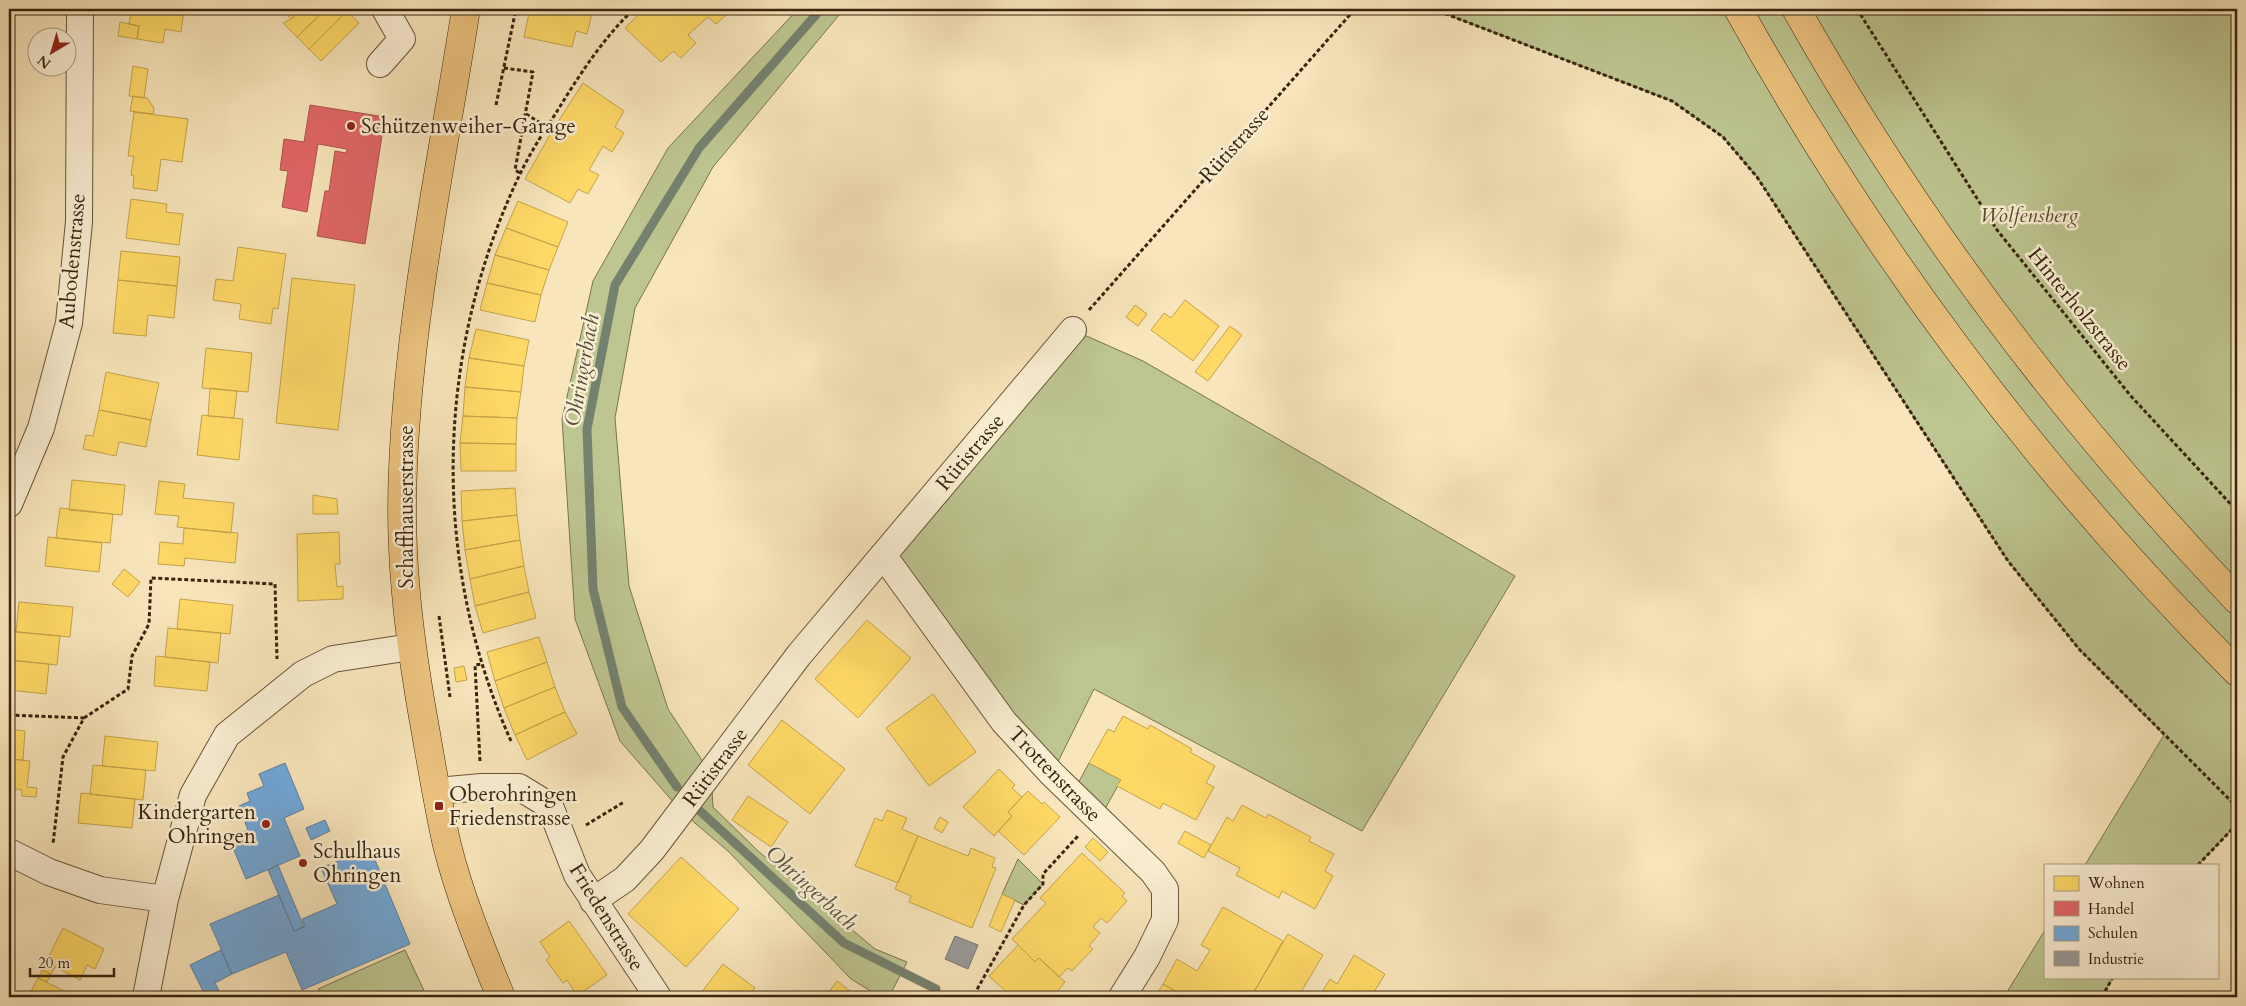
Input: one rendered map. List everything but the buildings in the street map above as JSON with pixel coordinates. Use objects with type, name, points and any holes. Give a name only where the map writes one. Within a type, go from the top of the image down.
[{"type":"main road","name":"Schaffhauserstrasse","points":[[466,9],[432,217],[408,398],[403,470],[402,532],[404,590],[411,647],[448,846],[461,892],[501,997]]},
{"type":"main road","points":[[1738,9],[1836,173],[1920,298],[1965,360],[2012,420],[2109,536],[2237,672]]},
{"type":"main road","points":[[1796,9],[1878,146],[1961,268],[2006,329],[2099,446],[2160,517],[2237,600]]},
{"type":"street","name":"Aubodenstrasse","points":[[9,504],[41,428],[69,323],[79,222],[80,9]]},
{"type":"street","points":[[380,64],[402,39],[384,9]]},
{"type":"street","name":"Rütistrasse","points":[[593,901],[625,879],[652,850],[799,655],[1073,330]]},
{"type":"street","name":"Trottenstrasse","points":[[883,555],[1004,722],[1052,774],[1153,872],[1165,889],[1165,920],[1148,957],[1122,997]]},
{"type":"street","points":[[146,997],[165,899],[193,795],[227,735],[278,692],[303,674],[333,659],[411,647]]},
{"type":"street","name":"Friedenstrasse","points":[[437,791],[482,787],[519,787],[550,806],[577,875],[658,997]]},
{"type":"street","points":[[9,852],[49,872],[100,890],[165,899]]},
{"type":"path","points":[[496,105],[516,9]]},
{"type":"path","points":[[511,741],[495,706],[482,664],[467,603],[457,550],[453,464],[456,410],[469,323],[480,277],[496,230],[520,173],[573,86],[603,44],[634,9]]},
{"type":"path","name":"Rütistrasse","points":[[1073,330],[1355,9]]},
{"type":"path","points":[[1433,9],[1672,101],[1723,137],[1757,177],[2008,561],[2079,649],[2237,807]]},
{"type":"path","name":"Hinterholzstrasse","points":[[1857,9],[1998,230],[2130,395],[2237,511]]},
{"type":"path","points":[[504,68],[533,72],[515,170],[520,173]]},
{"type":"path","points":[[526,114],[547,127]]},
{"type":"path","points":[[49,872],[63,757],[84,718],[128,689],[132,656],[149,624],[151,578],[275,584],[278,692]]},
{"type":"path","name":"Schaffhauserstrasse","points":[[438,610],[452,705]]},
{"type":"path","points":[[480,766],[476,665],[482,664]]},
{"type":"path","points":[[9,715],[84,718]]},
{"type":"path","points":[[586,825],[624,802]]},
{"type":"path","points":[[2199,864],[2237,824]]},
{"type":"path","points":[[974,995],[1024,905],[1043,884],[1044,874],[1077,837]]},
{"type":"path","points":[[2102,997],[2112,978]]},
{"type":"green space","points":[[798,9],[844,9],[713,167],[635,308],[615,418],[629,586],[668,709],[711,774],[713,807],[758,851],[875,949],[907,962],[889,997],[880,997],[851,979],[729,852],[682,812],[620,741],[575,619],[562,419],[593,281],[668,148]]},
{"type":"green space","name":"Wolfensberg","points":[[1433,9],[2237,9],[2237,824],[2199,864],[2086,864],[2164,735],[2079,649],[2008,561],[1757,177],[1723,137],[1672,101]]},
{"type":"green space","points":[[1073,330],[1143,361],[1515,576],[1362,831],[1094,689],[1052,774],[883,555]]},
{"type":"green space","points":[[1089,763],[1121,780],[1105,809],[1076,787]]},
{"type":"green space","points":[[1018,859],[1043,884],[1024,905],[1002,894]]},
{"type":"green space","points":[[2044,932],[2044,978],[2112,978],[2102,997],[2004,997]]},
{"type":"green space","points":[[405,950],[427,997],[322,997],[318,989]]},
{"type":"waterway","name":"Ohringerbach","points":[[677,787],[622,707],[593,589],[587,429],[615,285],[699,148],[821,9]]},
{"type":"waterway","name":"Ohringerbach","points":[[700,811],[844,943],[936,989]]},
{"type":"place","name":"Schützenweiher-Garage","points":[[351,126]]},
{"type":"place","name":"Oberohringen Friedenstrasse","points":[[439,806]]},
{"type":"place","name":"Kindergarten Ohringen","points":[[266,824]]},
{"type":"place","name":"Schulhaus Ohringen","points":[[303,863]]}]
